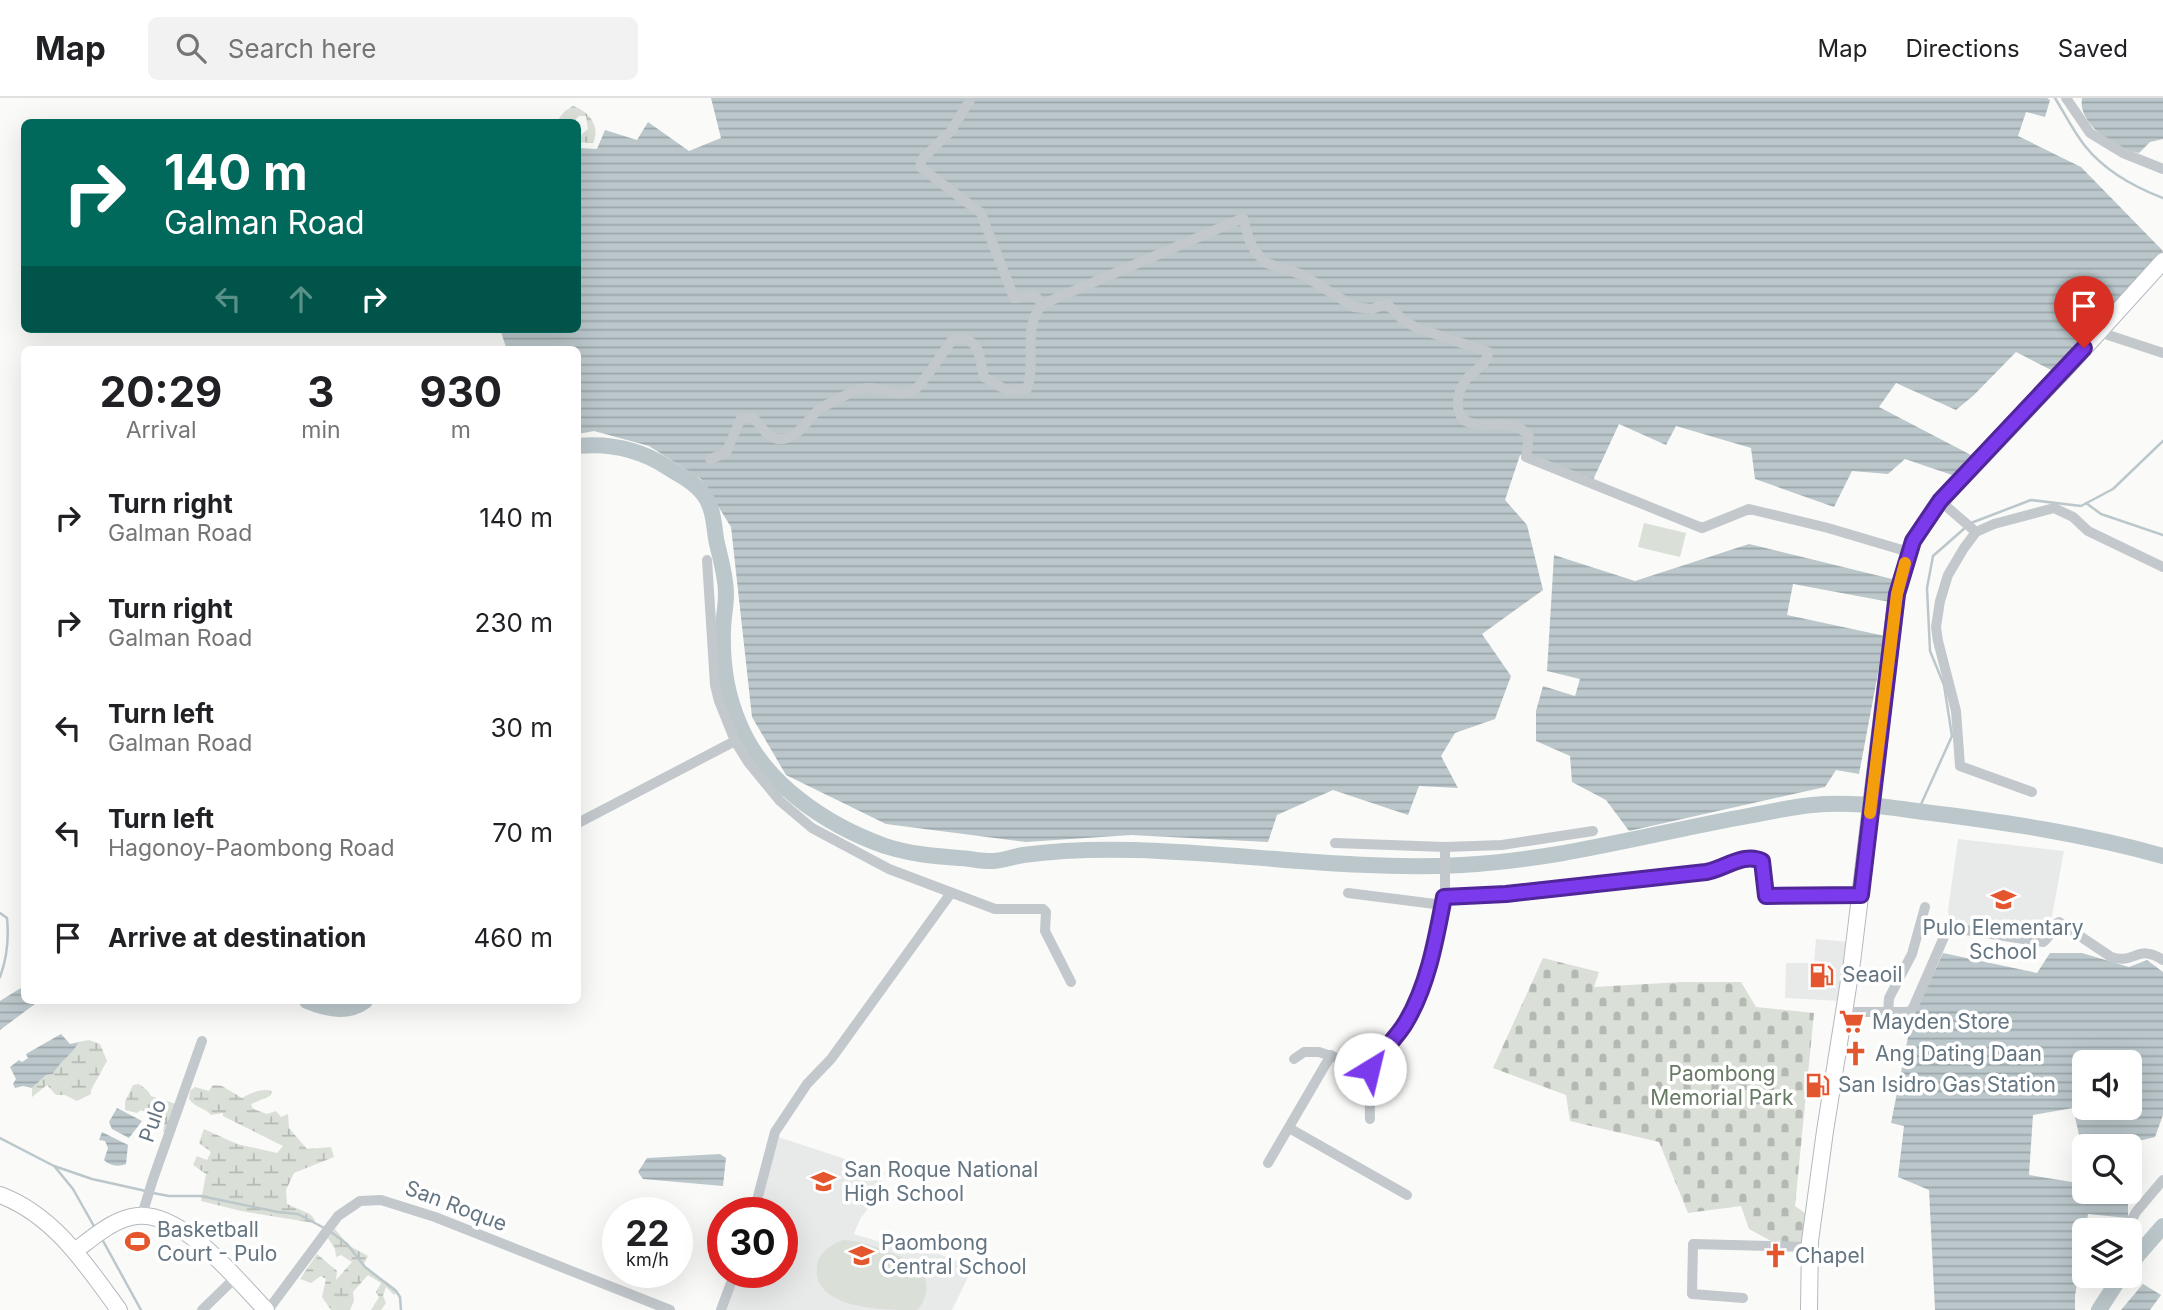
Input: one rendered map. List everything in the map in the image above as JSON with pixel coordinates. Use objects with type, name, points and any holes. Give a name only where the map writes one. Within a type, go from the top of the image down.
[{"type":"main road","points":[[1809,1310],[1810,1247],[1823,1142],[1861,895],[1897,594],[1909,552],[1940,501],[2163,261]]},
{"type":"main road","points":[[0,1195],[28,1208],[75,1251],[119,1310]]},
{"type":"main road","points":[[75,1251],[144,1208],[207,1248],[267,1310]]},
{"type":"street","points":[[2066,98],[2090,133],[2123,152],[2163,169]]},
{"type":"street","points":[[970,100],[951,131],[922,159],[920,165],[981,213],[1014,298],[1031,295],[1042,304]]},
{"type":"street","points":[[710,459],[726,453],[741,418],[754,418],[767,435],[777,439],[788,438],[799,432],[808,419],[820,409],[853,391],[868,386],[903,394],[915,390],[953,339],[960,337],[974,342],[978,348],[984,377],[1006,390],[1027,389],[1031,376],[1032,320],[1042,304],[1243,218],[1255,251],[1266,263],[1303,275],[1354,307],[1372,309],[1385,304],[1417,328],[1488,352],[1485,361],[1465,380],[1457,408],[1461,419],[1469,423],[1508,424],[1525,431],[1529,436],[1526,457],[1702,528],[1749,509],[1828,528],[1909,552]]},
{"type":"street","points":[[2099,332],[2163,353]]},
{"type":"street","points":[[1940,501],[1969,526],[1994,524],[2054,509],[2073,517],[2088,531],[2163,566]]},
{"type":"street","points":[[1969,526],[1964,548],[1948,575],[1936,627],[1956,711],[1960,766],[2032,792]]},
{"type":"street","points":[[706,560],[715,685],[719,701],[735,741],[769,789],[812,828],[888,869],[995,909],[1043,909],[1046,912],[1045,931],[1072,982]]},
{"type":"street","points":[[581,821],[735,741]]},
{"type":"street","points":[[1335,843],[1445,852],[1592,831]]},
{"type":"street","points":[[1370,1119],[1370,1069],[1382,1049],[1407,1021],[1425,981],[1444,901],[1445,852]]},
{"type":"street","points":[[1349,893],[1444,901],[1706,872],[1737,860],[1757,858],[1762,861],[1766,896],[1861,895]]},
{"type":"street","points":[[758,1197],[775,1132],[807,1084],[831,1059],[951,893]]},
{"type":"street","points":[[1888,1013],[1889,998],[1912,954],[1925,907]]},
{"type":"street","points":[[1845,1012],[1909,1012],[1947,931],[1953,929],[2043,942],[2059,922],[2115,959],[2130,958],[2148,952],[2163,960]]},
{"type":"street","name":"Pulo","points":[[144,1208],[202,1041]]},
{"type":"street","points":[[1294,1059],[1304,1052],[1331,1055],[1370,1069]]},
{"type":"street","points":[[1268,1163],[1331,1055]]},
{"type":"street","points":[[1289,1128],[1406,1195]]},
{"type":"street","points":[[2133,1218],[2163,1180]]},
{"type":"street","name":"San Roque","points":[[267,1310],[338,1216],[349,1207],[369,1199],[381,1200],[435,1217],[670,1310]]},
{"type":"street","points":[[1744,1298],[1692,1294],[1693,1244],[1810,1247]]},
{"type":"street","points":[[202,1310],[235,1278]]},
{"type":"street","points":[[721,1310],[729,1288]]},
{"type":"shaded area","points":[[711,98],[2047,98],[2050,100],[2045,117],[2026,112],[2018,136],[2081,167],[2163,251],[2053,371],[2016,352],[1956,410],[1896,383],[1879,407],[1971,455],[1952,475],[1905,459],[1888,474],[1852,471],[1834,507],[1755,479],[1751,448],[1676,426],[1666,445],[1619,424],[1592,482],[1520,455],[1505,500],[1527,525],[1543,590],[1482,634],[1511,676],[1495,719],[1455,733],[1441,756],[1458,788],[1419,786],[1408,815],[1333,790],[1277,815],[1268,842],[1131,835],[1026,842],[886,824],[786,775],[752,717],[731,527],[701,479],[649,446],[594,431],[581,433],[581,346],[506,346],[501,333],[581,333],[581,148],[597,149],[605,130],[637,140],[648,122],[689,151],[721,138]]},
{"type":"shaded area","points":[[2082,98],[2163,98],[2163,139],[2150,142],[2139,153],[2110,141],[2092,126],[2086,117]]},
{"type":"shaded area","points":[[1749,544],[1892,579],[1890,602],[1793,584],[1787,615],[1885,636],[1859,774],[1836,770],[1825,787],[1629,831],[1606,800],[1572,782],[1570,756],[1536,741],[1536,711],[1543,686],[1575,696],[1580,679],[1547,671],[1554,555],[1635,581]]},
{"type":"shaded area","name":"Pulo Elementary School","points":[[1958,839],[2064,851],[2049,932],[2044,939],[1950,925],[1948,910]]},
{"type":"shaded area","points":[[1816,939],[1849,942],[1841,1001],[1785,998],[1786,963],[1814,963]]},
{"type":"shaded area","points":[[1943,953],[2037,973],[2050,953],[2082,953],[2129,967],[2147,960],[2163,972],[2163,1115],[2155,1137],[2142,1140],[2142,1134],[2079,1134],[2076,1120],[2142,1120],[2142,1050],[2072,1050],[2072,1108],[2033,1115],[2029,1175],[2072,1182],[2072,1204],[2128,1204],[2128,1218],[2088,1214],[2087,1218],[2072,1218],[2072,1288],[2076,1288],[2075,1310],[1935,1310],[1929,1190],[1898,1177],[1904,1126],[1891,1123],[1911,1022]]},
{"type":"shaded area","points":[[21,988],[21,1004],[35,1004],[0,1030],[0,1001]]},
{"type":"shaded area","points":[[61,1034],[70,1044],[79,1042],[73,1051],[53,1074],[46,1075],[32,1088],[15,1088],[13,1084],[16,1079],[10,1067],[19,1060],[22,1062],[28,1058],[26,1054]]},
{"type":"shaded area","points":[[117,1108],[142,1121],[129,1138],[112,1129],[109,1122]]},
{"type":"shaded area","points":[[102,1132],[128,1145],[126,1164],[114,1165],[104,1160],[108,1148],[105,1141],[99,1140]]},
{"type":"shaded area","name":"Paombong Central School","points":[[778,1137],[885,1172],[879,1191],[872,1194],[854,1234],[880,1242],[902,1240],[973,1267],[952,1310],[723,1310],[732,1288],[798,1288],[798,1197],[762,1197]]},
{"type":"shaded area","points":[[720,1154],[726,1158],[723,1186],[643,1179],[638,1172],[647,1158]]},
{"type":"shaded area","points":[[2142,1285],[2161,1295],[2150,1310],[2121,1310],[2142,1288]]},
{"type":"green space","points":[[573,106],[579,108],[592,120],[596,131],[593,143],[581,142],[582,134],[588,129],[586,116],[558,119]]},
{"type":"green space","points":[[1644,523],[1686,533],[1680,557],[1638,547]]},
{"type":"green space","name":"Paombong Memorial Park","points":[[1543,958],[1599,972],[1594,987],[1741,982],[1756,1007],[1814,1013],[1795,1206],[1805,1213],[1802,1244],[1773,1242],[1749,1229],[1741,1206],[1688,1213],[1659,1142],[1570,1121],[1566,1095],[1493,1068]]},
{"type":"green space","points":[[89,1040],[100,1044],[107,1061],[91,1094],[77,1101],[65,1095],[56,1095],[47,1085],[32,1097],[32,1088],[46,1075],[53,1074],[79,1042]]},
{"type":"green space","points":[[139,1084],[151,1096],[176,1104],[168,1133],[163,1132],[165,1120],[152,1122],[148,1112],[125,1110],[125,1102],[133,1085]]},
{"type":"green space","points":[[213,1085],[222,1086],[242,1098],[257,1091],[272,1091],[270,1096],[251,1104],[253,1109],[267,1114],[276,1111],[281,1117],[288,1114],[289,1128],[307,1149],[331,1147],[334,1157],[294,1173],[286,1190],[287,1204],[310,1214],[315,1220],[314,1223],[241,1211],[201,1201],[206,1174],[193,1165],[197,1156],[207,1160],[211,1152],[199,1143],[204,1129],[237,1144],[277,1153],[283,1146],[223,1116],[223,1113],[211,1115],[189,1099],[190,1091],[195,1087],[209,1091]]},
{"type":"green space","points":[[335,1229],[348,1245],[368,1256],[364,1264],[367,1268],[398,1291],[394,1295],[386,1287],[383,1296],[386,1303],[381,1310],[371,1310],[379,1297],[376,1292],[381,1283],[368,1275],[353,1292],[354,1301],[350,1310],[331,1310],[322,1297],[326,1279],[321,1276],[311,1283],[300,1279],[317,1254],[337,1271],[336,1280],[352,1262],[341,1255],[336,1257],[335,1249],[328,1238]]},
{"type":"green space","points":[[843,1240],[875,1247],[917,1266],[924,1277],[926,1288],[923,1301],[917,1310],[870,1308],[838,1299],[826,1291],[819,1281],[818,1261],[826,1250]]},
{"type":"waterway","points":[[2055,98],[2093,155],[2111,171],[2141,189],[2163,198]]},
{"type":"waterway","points":[[1971,523],[2031,500],[2081,506],[2113,489],[2163,441]]},
{"type":"waterway","points":[[581,446],[601,445],[646,456],[687,479],[704,495],[713,516],[725,580],[723,642],[726,678],[731,701],[750,745],[780,783],[819,814],[863,837],[894,849],[987,861],[1051,852],[1121,850],[1380,866],[1462,865],[1534,858],[1788,808],[1841,804],[2015,825],[2104,841],[2163,856]]},
{"type":"waterway","points":[[689,481],[698,474]]},
{"type":"waterway","points":[[2086,503],[2101,514],[2163,535]]},
{"type":"waterway","points":[[1918,811],[1952,736],[1944,685],[1930,651],[1927,588],[1933,556],[1966,527]]},
{"type":"waterway","points":[[0,913],[7,918],[8,933],[0,977]]},
{"type":"waterway","points":[[316,1004],[336,1009],[351,1008],[360,1004]]},
{"type":"waterway","points":[[0,1138],[54,1166],[92,1179],[146,1191]]},
{"type":"waterway","points":[[55,1167],[73,1189],[95,1228]]},
{"type":"waterway","points":[[153,1193],[201,1196],[298,1214],[326,1229]]},
{"type":"waterway","points":[[2142,1250],[2163,1226]]},
{"type":"waterway","points":[[331,1232],[347,1244],[365,1267],[396,1291],[400,1297],[401,1310]]},
{"type":"waterway","points":[[102,1239],[141,1310]]},
{"type":"waterway","points":[[2099,1310],[2113,1288]]},
{"type":"slow traffic","points":[[1870,813],[1897,594],[1905,563]]},
{"type":"place","name":"Pulo Elementary School","points":[[2003,899]]},
{"type":"place","name":"Seaoil","points":[[1822,975]]},
{"type":"place","name":"Mayden Store","points":[[1852,1022]]},
{"type":"place","name":"Ang Dating Daan","points":[[1855,1054]]},
{"type":"place","name":"San Isidro Gas Station","points":[[1818,1085]]},
{"type":"place","name":"San Roque National High School","points":[[824,1182]]},
{"type":"place","name":"Basketball Court - Pulo","points":[[137,1242]]},
{"type":"place","name":"Paombong Central School","points":[[861,1255]]},
{"type":"place","name":"Chapel","points":[[1775,1256]]},
{"type":"route","points":[[1370,1069],[1382,1049],[1407,1021],[1425,981],[1444,897],[1506,894],[1706,872],[1737,860],[1757,858],[1762,861],[1766,896],[1861,895],[1897,594],[1913,541],[1940,501],[2084,348]]}]
